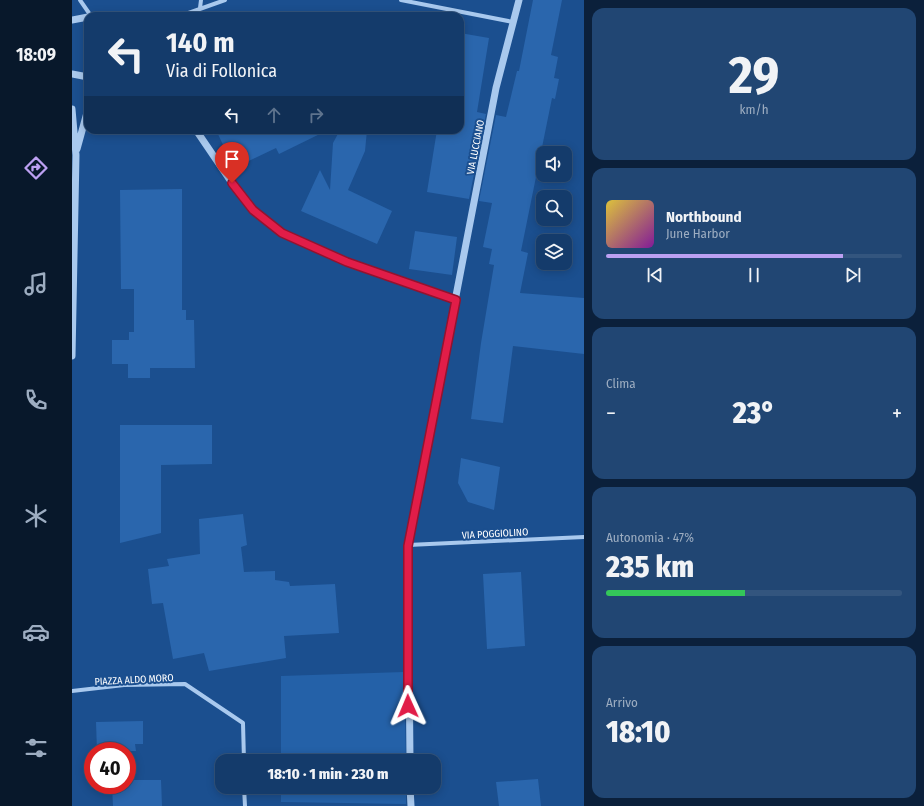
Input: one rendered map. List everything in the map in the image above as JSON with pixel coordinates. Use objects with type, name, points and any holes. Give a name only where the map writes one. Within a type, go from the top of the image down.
[{"type":"street","points":[[80,0],[87,12]]},
{"type":"street","points":[[200,8],[201,0]]},
{"type":"street","points":[[190,12],[224,0]]},
{"type":"street","points":[[401,0],[462,12]]},
{"type":"street","name":"VIA LUCCIANO","points":[[410,754],[408,546],[496,88],[519,0]]},
{"type":"street","points":[[464,12],[513,22]]},
{"type":"street","points":[[72,20],[84,17]]},
{"type":"street","points":[[72,74],[84,76]]},
{"type":"street","points":[[72,109],[76,155],[72,356]]},
{"type":"street","points":[[76,155],[84,124]]},
{"type":"street","points":[[199,134],[232,183],[253,210],[282,233],[347,262],[456,300]]},
{"type":"street","name":"VIA POGGIOLINO","points":[[408,546],[584,537]]},
{"type":"street","name":"PIAZZA ALDO MORO","points":[[72,691],[130,685],[185,684],[243,723],[244,754]]},
{"type":"street","points":[[244,794],[245,806]]},
{"type":"street","points":[[410,794],[411,806]]},
{"type":"shaded area","points":[[404,672],[406,754],[281,754],[281,676]]},
{"type":"shaded area","points":[[281,794],[406,794],[406,804],[281,802]]},
{"type":"building","points":[[533,0],[562,0],[551,55],[558,57],[554,78],[559,79],[555,99],[552,98],[542,146],[536,146],[536,177],[521,251],[528,253],[520,293],[584,298],[584,354],[513,346],[503,423],[471,419],[481,343],[494,265],[489,264],[492,249],[483,247],[492,203],[479,201],[496,115],[506,117],[517,71],[519,71]]},
{"type":"building","points":[[464,34],[489,38],[477,112],[486,114],[469,199],[427,192],[436,134],[464,134]]},
{"type":"building","points":[[218,134],[320,134],[279,154],[276,148],[234,168]]},
{"type":"building","points":[[338,134],[367,134],[365,151],[348,190],[392,211],[377,244],[301,211],[320,170],[330,190],[333,143]]},
{"type":"building","points":[[182,189],[182,310],[186,310],[186,320],[194,320],[195,368],[150,368],[150,378],[128,378],[128,364],[112,364],[112,340],[129,340],[129,332],[134,332],[134,289],[121,289],[120,190]]},
{"type":"building","points":[[415,231],[457,237],[452,275],[409,269]]},
{"type":"building","points":[[120,425],[212,425],[212,464],[161,465],[161,533],[120,543]]},
{"type":"building","points":[[461,458],[500,467],[494,510],[468,502],[458,483]]},
{"type":"building","points":[[243,514],[247,545],[241,547],[244,572],[275,571],[275,580],[289,582],[290,586],[335,584],[339,633],[284,636],[286,658],[209,671],[204,653],[173,659],[163,603],[152,604],[148,569],[169,566],[167,559],[200,554],[199,519]]},
{"type":"building","points":[[521,572],[525,646],[487,649],[483,574]]},
{"type":"building","points":[[143,721],[143,744],[136,744],[136,742],[97,742],[96,722]]},
{"type":"building","points":[[538,779],[541,806],[499,806],[496,782]]},
{"type":"building","points":[[136,780],[161,780],[162,806],[113,806],[112,794],[136,794]]},
{"type":"route","points":[[232,183],[253,210],[282,233],[347,262],[456,300],[408,546],[408,706]]}]
